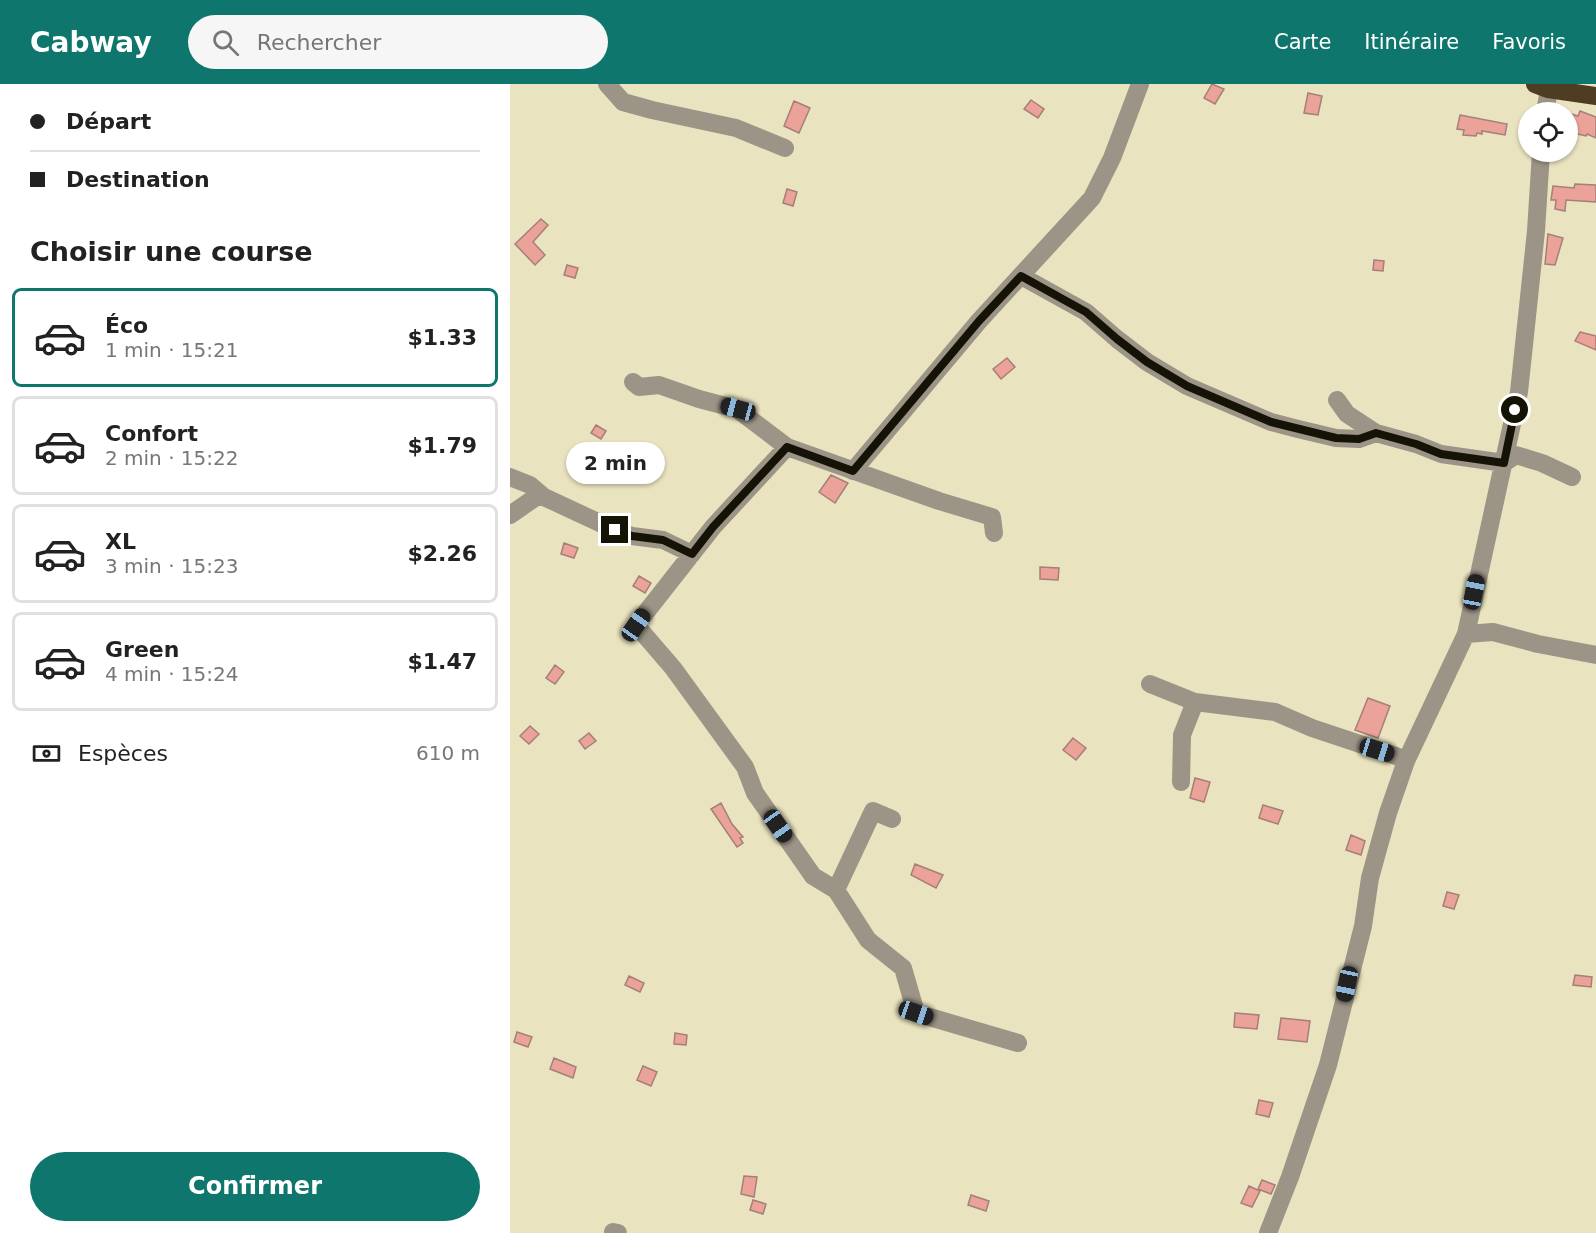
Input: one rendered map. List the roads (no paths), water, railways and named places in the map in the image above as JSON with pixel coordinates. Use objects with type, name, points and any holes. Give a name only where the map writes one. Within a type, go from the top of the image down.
[{"type":"highway","points":[[1544,86],[1596,96]]},
{"type":"street","points":[[607,84],[624,102],[736,128],[785,148]]},
{"type":"street","points":[[853,471],[979,321],[1092,198],[1112,158],[1140,84]]},
{"type":"street","points":[[1544,86],[1545,102]]},
{"type":"street","points":[[1268,1233],[1290,1177],[1328,1065],[1363,926],[1376,856],[1406,761],[1466,634],[1519,392],[1536,231],[1540,162]]},
{"type":"street","points":[[1021,276],[1086,312],[1147,362],[1187,386],[1271,422],[1298,429],[1336,438],[1359,439],[1376,433]]},
{"type":"street","points":[[633,382],[639,387],[659,385],[738,409],[787,447],[939,501],[992,517],[994,533]]},
{"type":"street","points":[[1337,400],[1347,414],[1376,433],[1416,444],[1441,454],[1504,463],[1516,455],[1527,457],[1572,477]]},
{"type":"street","points":[[787,447],[713,527],[636,625],[673,668],[745,766],[755,793],[813,876],[836,890],[868,940],[903,968],[916,1013],[1018,1043]]},
{"type":"street","points":[[510,477],[530,485],[544,497],[615,530],[632,536],[663,540],[692,554]]},
{"type":"street","points":[[510,515],[536,497],[544,497]]},
{"type":"street","points":[[1466,634],[1493,632],[1538,644],[1596,655]]},
{"type":"street","points":[[1150,684],[1195,702],[1275,712],[1406,761]]},
{"type":"street","points":[[1181,782],[1182,735],[1195,702]]},
{"type":"street","points":[[836,890],[873,811],[892,819]]}]
